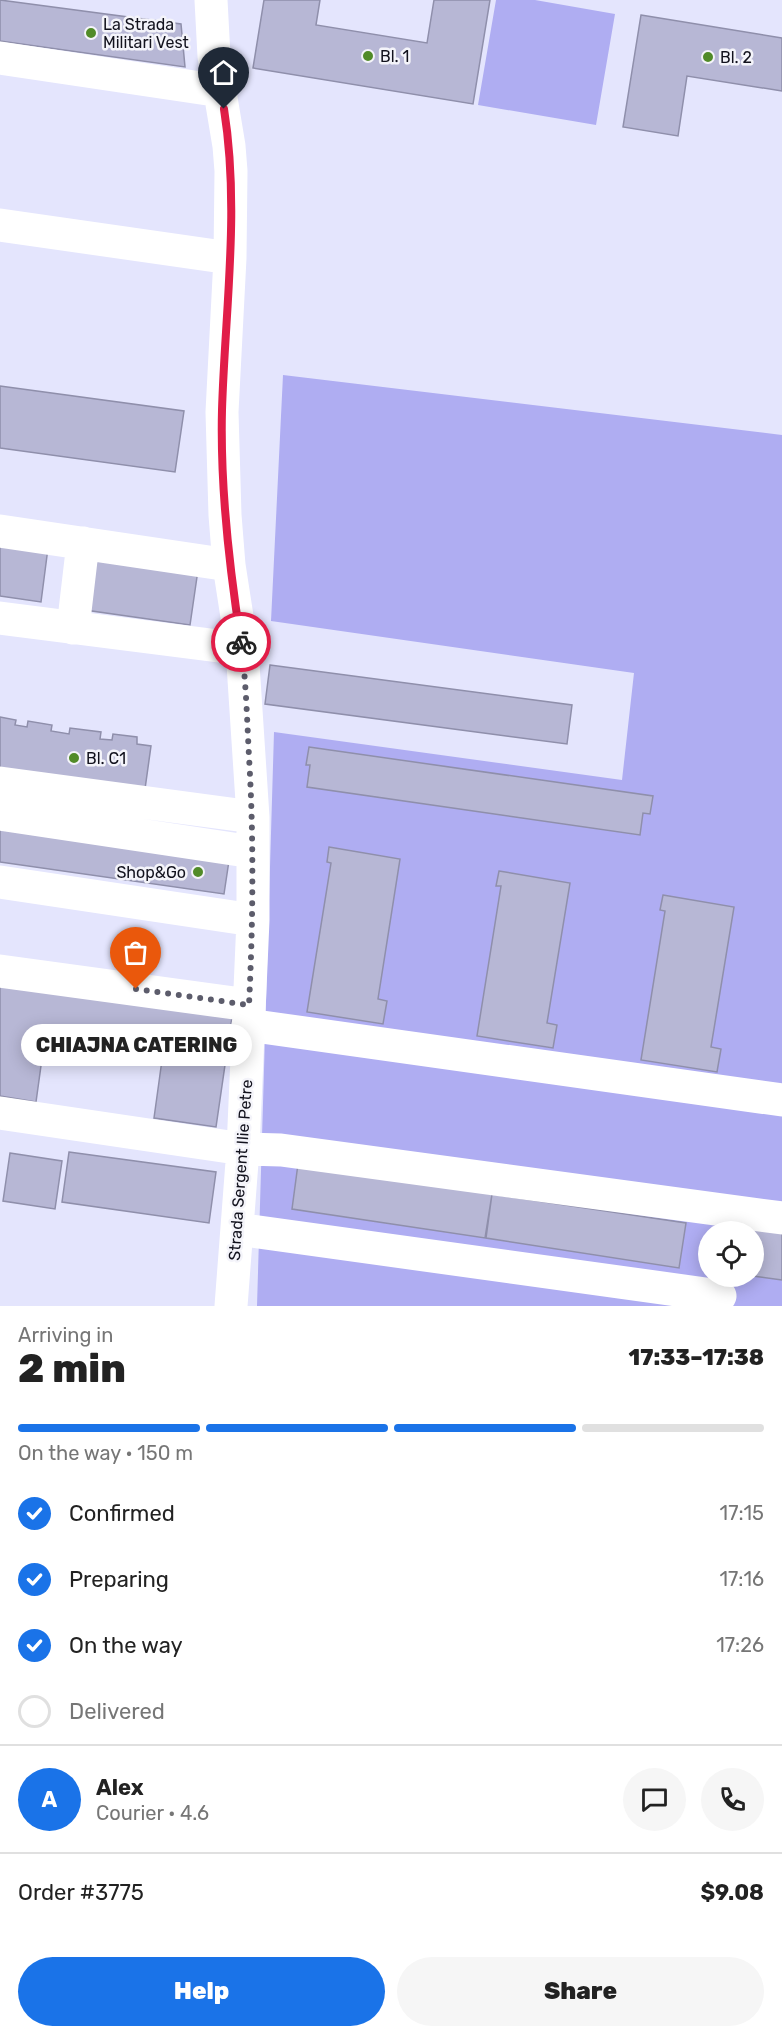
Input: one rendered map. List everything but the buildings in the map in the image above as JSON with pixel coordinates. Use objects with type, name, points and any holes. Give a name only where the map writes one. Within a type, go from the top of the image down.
[{"type":"street","name":"Strada Sergent Ilie Petre","points":[[211,0],[214,56],[231,171],[230,258],[222,412],[224,478],[229,565],[242,649],[253,817],[253,920],[243,1149],[231,1306]]},
{"type":"street","points":[[0,58],[220,90]]},
{"type":"street","points":[[0,225],[230,258]]},
{"type":"street","points":[[0,531],[229,565]]},
{"type":"street","points":[[73,628],[83,543]]},
{"type":"street","points":[[0,618],[242,649]]},
{"type":"street","points":[[0,783],[253,817]]},
{"type":"street","points":[[0,814],[253,852]]},
{"type":"street","points":[[0,882],[253,920]]},
{"type":"street","points":[[0,971],[249,1015],[782,1100]]},
{"type":"street","points":[[0,1113],[243,1149],[281,1150],[782,1218]]},
{"type":"street","points":[[237,1229],[720,1296]]},
{"type":"shaded area","points":[[496,0],[535,0],[615,14],[596,125],[478,105]]},
{"type":"shaded area","points":[[283,375],[782,435],[782,1306],[257,1306],[274,732],[622,780],[634,673],[271,621]]},
{"type":"way so far","points":[[136,989],[249,1005],[253,920],[253,817],[241,642]]},
{"type":"place","name":"La Strada Militari Vest","points":[[91,33]]},
{"type":"place","name":"Bl. 1","points":[[368,56]]},
{"type":"place","name":"Bl. 2","points":[[708,57]]},
{"type":"place","name":"Bl. C1","points":[[74,758]]},
{"type":"place","name":"Shop&Go","points":[[198,872]]},
{"type":"place","name":"CHIAJNA CATERING","points":[[136,989]]},
{"type":"route","points":[[224,109],[231,171],[230,258],[222,412],[225,515],[229,565],[241,642]]}]
